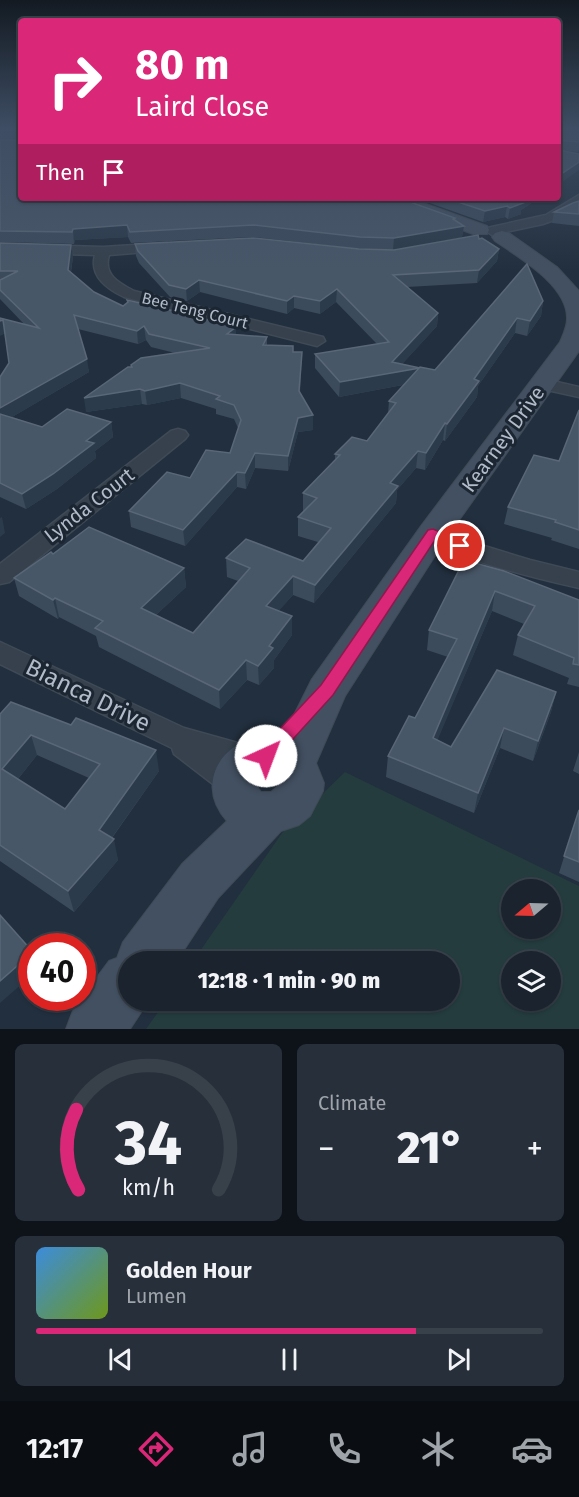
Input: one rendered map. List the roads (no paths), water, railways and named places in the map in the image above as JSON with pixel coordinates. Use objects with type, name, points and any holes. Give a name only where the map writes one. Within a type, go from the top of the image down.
[{"type":"street","name":"Kearney Drive","points":[[151,951],[200,881],[258,779],[327,690],[433,533],[572,343],[579,320],[575,302],[552,273],[489,237],[401,201]]},
{"type":"street","points":[[489,237],[556,215],[577,203]]},
{"type":"street","points":[[0,248],[103,251],[185,246]]},
{"type":"street","name":"Bee Teng Court","points":[[103,251],[99,269],[103,278],[129,294],[317,341]]},
{"type":"street","points":[[544,384],[579,392]]},
{"type":"street","name":"Lynda Court","points":[[0,576],[178,435]]},
{"type":"street","points":[[433,533],[482,554],[579,580]]},
{"type":"street","name":"Bianca Drive","points":[[0,652],[258,779]]},
{"type":"street","points":[[95,1029],[118,997]]}]
